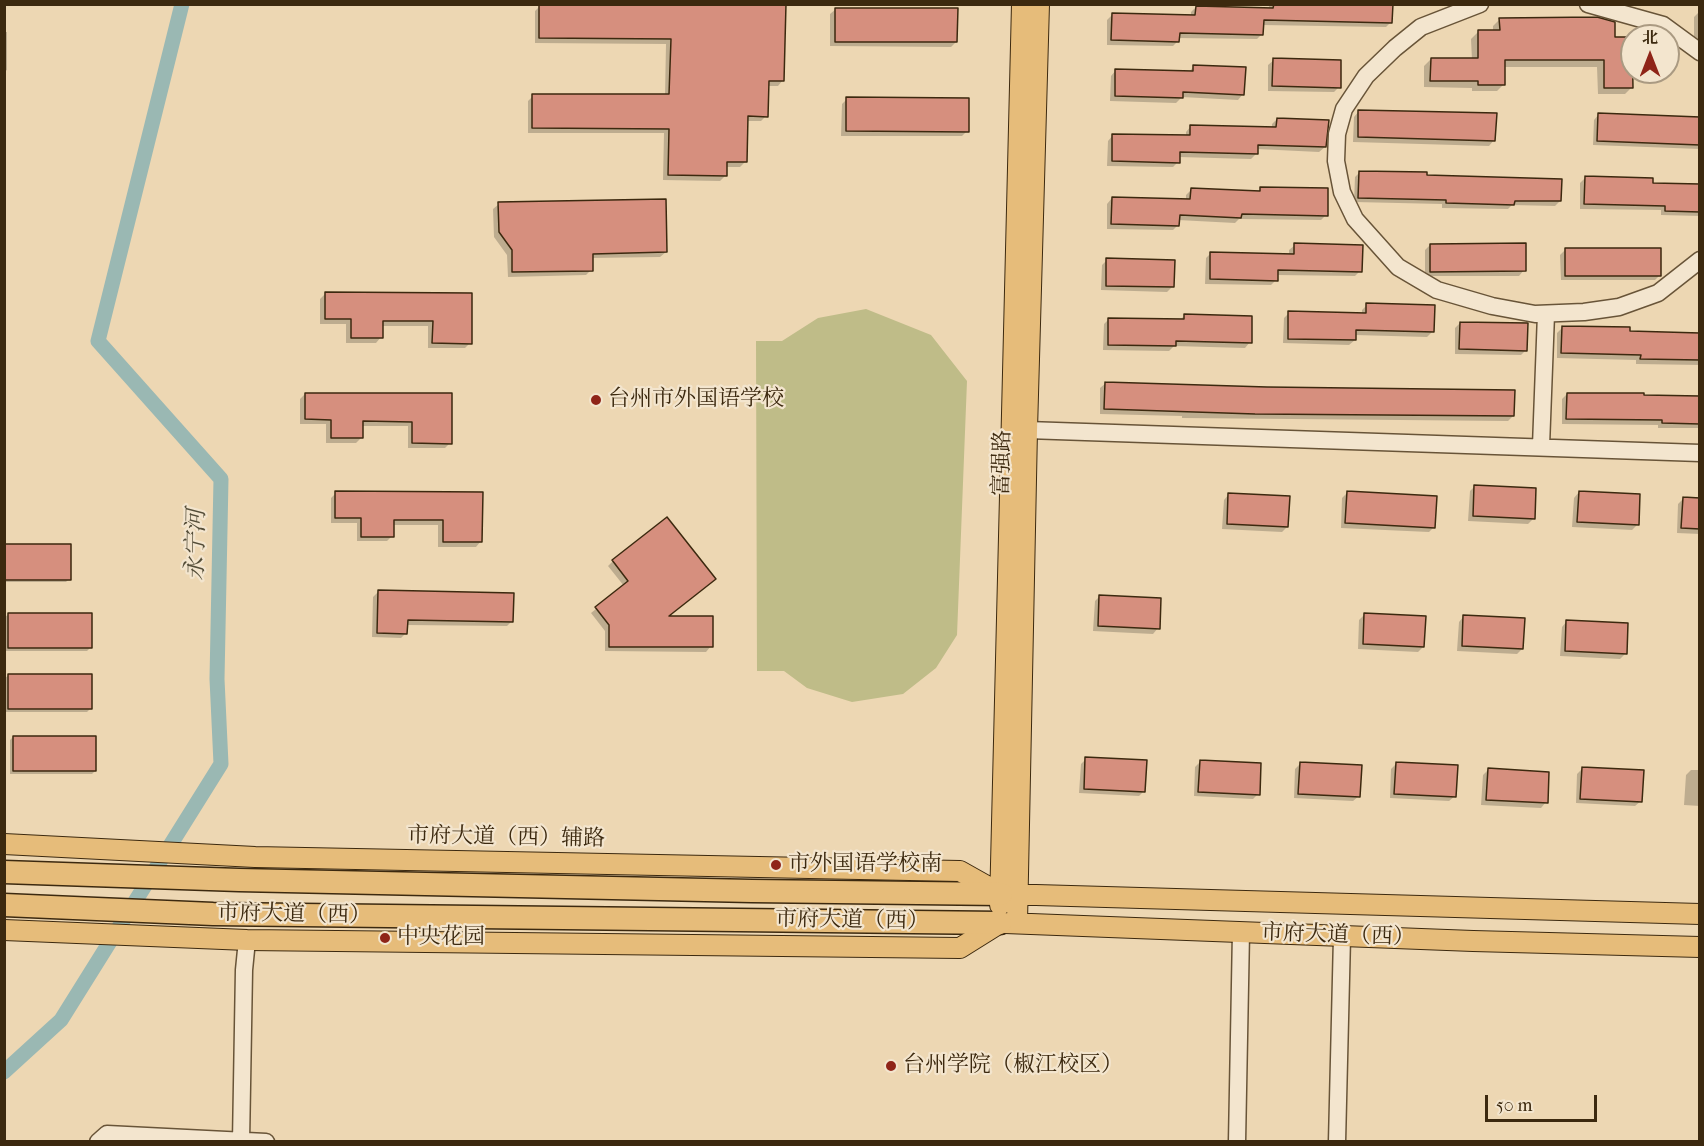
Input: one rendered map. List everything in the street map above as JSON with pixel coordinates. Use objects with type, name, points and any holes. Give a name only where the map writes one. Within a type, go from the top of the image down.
[{"type":"highway","name":"市府大道（西）","points":[[4,872],[239,880],[1009,894]]},
{"type":"highway","name":"市府大道（西）","points":[[4,905],[213,914],[1008,923]]},
{"type":"main road","name":"富强路","points":[[1009,894],[1022,4]]},
{"type":"main road","name":"富强路","points":[[1008,923],[1027,430],[1039,4]]},
{"type":"main road","name":"市府大道（西）辅路","points":[[4,844],[255,857],[960,871],[1009,894]]},
{"type":"main road","name":"市府大道（西）","points":[[1009,894],[1700,914]]},
{"type":"main road","name":"市府大道（西）","points":[[1008,923],[1342,937],[1700,946]]},
{"type":"main road","points":[[4,930],[247,940],[960,948],[1008,923]]},
{"type":"street","points":[[1480,4],[1421,27],[1366,76],[1344,109],[1337,134],[1336,161],[1342,192],[1355,219],[1398,267],[1437,290],[1492,306],[1546,314],[1619,307],[1658,293],[1700,260]]},
{"type":"street","points":[[1588,4],[1664,24],[1700,52]]},
{"type":"street","points":[[1541,446],[1546,314]]},
{"type":"street","points":[[1027,430],[1700,453]]},
{"type":"street","points":[[1237,1142],[1241,932]]},
{"type":"street","points":[[1336,1142],[1342,937]]},
{"type":"street","points":[[241,1141],[244,970],[247,940]]},
{"type":"street","points":[[98,1142],[106,1134],[266,1142]]},
{"type":"shaded area","points":[[866,309],[931,335],[967,381],[957,635],[936,668],[903,694],[852,702],[807,688],[784,671],[757,671],[756,341],[782,341],[818,318]]},
{"type":"building","points":[[539,4],[786,4],[784,81],[769,81],[768,117],[748,116],[747,162],[727,162],[727,176],[668,175],[669,129],[532,128],[532,94],[669,94],[671,39],[539,38]]},
{"type":"building","points":[[1274,4],[1393,4],[1392,23],[1264,20],[1263,35],[1180,33],[1179,42],[1111,40],[1112,13],[1195,15],[1196,6],[1273,8]]},
{"type":"building","points":[[835,8],[958,8],[957,42],[835,42]]},
{"type":"building","points":[[1597,17],[1615,22],[1615,37],[1620,37],[1620,84],[1633,84],[1633,88],[1604,88],[1604,60],[1505,60],[1505,85],[1478,85],[1478,81],[1430,81],[1431,58],[1478,58],[1478,30],[1500,30],[1499,18]]},
{"type":"building","points":[[1273,58],[1341,60],[1341,88],[1272,86]]},
{"type":"building","points":[[1193,65],[1246,67],[1244,95],[1183,92],[1183,98],[1115,96],[1115,69],[1193,71]]},
{"type":"building","points":[[846,97],[969,98],[969,132],[846,131]]},
{"type":"building","points":[[1358,110],[1497,113],[1495,141],[1358,137]]},
{"type":"building","points":[[1598,113],[1700,117],[1700,145],[1597,141]]},
{"type":"building","points":[[1277,118],[1329,120],[1326,147],[1258,145],[1258,154],[1180,152],[1180,163],[1112,161],[1112,134],[1190,135],[1190,125],[1276,127]]},
{"type":"building","points":[[1359,171],[1562,179],[1561,201],[1515,201],[1514,205],[1446,203],[1446,200],[1358,198]]},
{"type":"building","points":[[1585,176],[1653,178],[1653,183],[1700,184],[1700,212],[1665,211],[1665,206],[1584,204]]},
{"type":"building","points":[[1260,187],[1328,188],[1328,216],[1242,214],[1241,218],[1180,215],[1179,226],[1111,224],[1112,197],[1190,199],[1191,188],[1260,191]]},
{"type":"building","points":[[666,199],[667,252],[593,254],[593,271],[512,272],[512,250],[499,232],[498,202]]},
{"type":"building","points":[[1294,243],[1363,245],[1362,272],[1278,270],[1278,281],[1210,279],[1210,252],[1294,254]]},
{"type":"building","points":[[1526,243],[1526,271],[1430,272],[1430,244]]},
{"type":"building","points":[[1565,248],[1661,248],[1661,276],[1565,276]]},
{"type":"building","points":[[1106,258],[1175,260],[1174,287],[1106,286]]},
{"type":"building","points":[[325,292],[472,293],[472,344],[432,343],[433,321],[383,321],[383,338],[351,338],[351,319],[325,319]]},
{"type":"building","points":[[1366,303],[1435,305],[1434,332],[1356,330],[1356,340],[1288,339],[1288,311],[1366,313]]},
{"type":"building","points":[[1184,314],[1252,316],[1252,343],[1176,341],[1176,346],[1108,345],[1108,318],[1184,319]]},
{"type":"building","points":[[1460,322],[1528,323],[1527,351],[1459,349]]},
{"type":"building","points":[[1562,326],[1630,327],[1630,331],[1700,333],[1700,360],[1640,359],[1641,355],[1561,353]]},
{"type":"building","points":[[1105,382],[1267,387],[1515,390],[1514,416],[1255,414],[1104,409]]},
{"type":"building","points":[[305,393],[452,393],[452,444],[412,443],[412,422],[363,421],[363,438],[331,438],[331,420],[305,419]]},
{"type":"building","points":[[1567,393],[1700,396],[1700,424],[1662,423],[1662,420],[1566,419]]},
{"type":"building","points":[[1474,485],[1536,488],[1535,519],[1473,516]]},
{"type":"building","points":[[335,491],[483,492],[482,542],[443,542],[443,520],[394,520],[394,537],[361,537],[361,518],[335,518]]},
{"type":"building","points":[[1347,491],[1437,496],[1435,528],[1345,523]]},
{"type":"building","points":[[1579,491],[1640,494],[1639,525],[1577,522]]},
{"type":"building","points":[[1228,493],[1290,496],[1288,527],[1227,524]]},
{"type":"building","points":[[1683,497],[1700,498],[1700,529],[1681,528]]},
{"type":"building","points":[[667,517],[716,579],[669,616],[713,616],[713,647],[609,647],[609,625],[595,607],[628,581],[612,560]]},
{"type":"building","points":[[4,544],[71,544],[71,580],[4,580]]},
{"type":"building","points":[[378,590],[514,593],[513,622],[408,620],[407,634],[377,633]]},
{"type":"building","points":[[1099,595],[1161,598],[1160,629],[1098,626]]},
{"type":"building","points":[[8,613],[92,613],[92,648],[8,648]]},
{"type":"building","points":[[1364,613],[1426,616],[1424,647],[1363,644]]},
{"type":"building","points":[[1463,615],[1525,618],[1523,649],[1462,646]]},
{"type":"building","points":[[1566,620],[1628,623],[1627,654],[1565,651]]},
{"type":"building","points":[[8,674],[92,674],[92,709],[8,709]]},
{"type":"building","points":[[13,736],[96,736],[96,771],[13,771]]},
{"type":"building","points":[[1085,757],[1147,760],[1145,792],[1084,789]]},
{"type":"building","points":[[1200,760],[1261,763],[1260,795],[1198,792]]},
{"type":"building","points":[[1300,762],[1362,765],[1360,797],[1298,794]]},
{"type":"building","points":[[1396,762],[1458,765],[1456,797],[1394,794]]},
{"type":"building","points":[[1582,767],[1644,770],[1642,802],[1580,799]]},
{"type":"building","points":[[1488,768],[1549,772],[1548,803],[1486,800]]},
{"type":"waterway","name":"永宁河","points":[[4,1072],[61,1020],[221,764],[217,679],[221,479],[98,341],[182,4]]},
{"type":"place","name":"台州市外国语学校","points":[[596,400]]},
{"type":"place","name":"市外国语学校南","points":[[776,865]]},
{"type":"place","name":"中央花园","points":[[385,938]]},
{"type":"place","name":"台州学院（椒江校区）","points":[[891,1066]]}]
